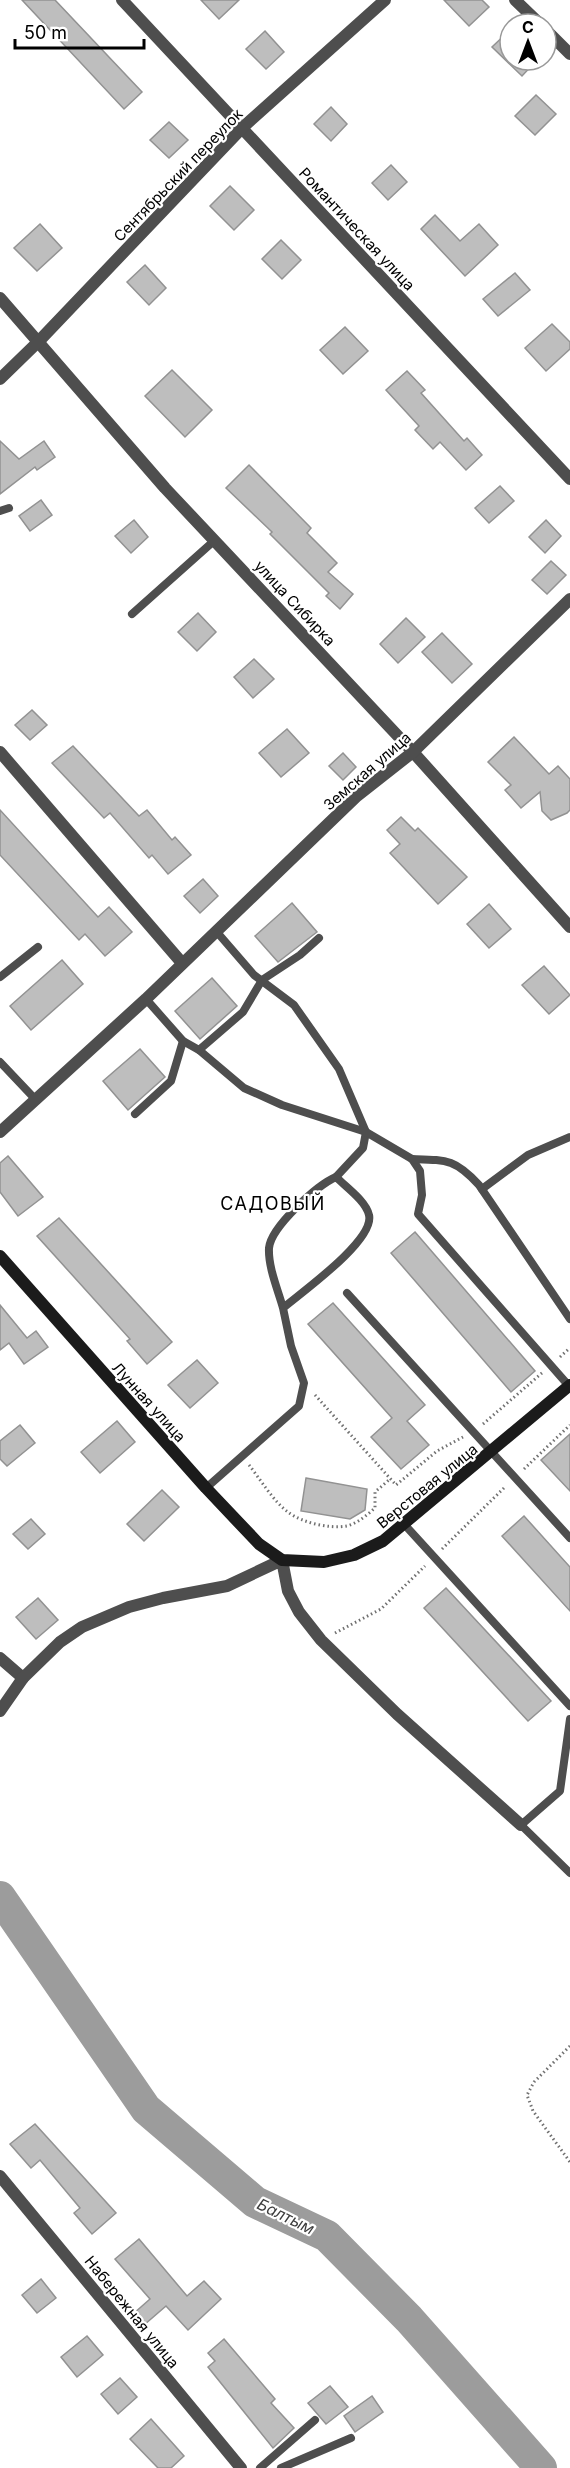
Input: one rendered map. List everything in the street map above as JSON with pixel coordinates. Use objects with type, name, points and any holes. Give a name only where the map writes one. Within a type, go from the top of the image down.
[{"type":"street","name":"Романтическая улица","points":[[122,0],[570,479]]},
{"type":"street","name":"Сентябрьский переулок","points":[[0,379],[242,129],[385,0]]},
{"type":"street","points":[[515,0],[528,12]]},
{"type":"street","points":[[558,42],[570,54]]},
{"type":"street","name":"улица Сибирка","points":[[0,298],[165,488],[413,752],[570,927]]},
{"type":"street","name":"Земская улица","points":[[0,1132],[146,999],[357,796],[413,752],[570,599]]},
{"type":"street","points":[[0,752],[182,963]]},
{"type":"street","name":"Лунная улица","points":[[0,1256],[206,1488],[259,1544],[282,1560]]},
{"type":"street","name":"Верстовая улица","points":[[282,1560],[324,1562],[354,1555],[383,1541],[569,1385]]},
{"type":"street","points":[[0,1711],[23,1678],[60,1642],[103,1617],[163,1598],[227,1586],[282,1560],[288,1591],[299,1612],[318,1636],[397,1714],[521,1825]]},
{"type":"street","points":[[0,1658],[23,1678]]},
{"type":"street","name":"Набережная улица","points":[[0,2175],[241,2468]]},
{"type":"lane","points":[[0,511],[9,508]]},
{"type":"lane","points":[[132,614],[215,540]]},
{"type":"lane","points":[[206,1488],[299,1406],[304,1383],[291,1346],[269,1250],[271,1240],[311,1194],[336,1177],[363,1148],[366,1132],[339,1069],[294,1005],[254,975],[216,931]]},
{"type":"lane","points":[[199,1050],[243,1012],[262,980],[282,969],[319,938]]},
{"type":"lane","points":[[0,977],[38,947]]},
{"type":"lane","points":[[146,999],[183,1041],[199,1050],[244,1088],[282,1105],[366,1132],[412,1159],[420,1171],[422,1195],[418,1214],[569,1385]]},
{"type":"lane","points":[[135,1114],[171,1081],[183,1041]]},
{"type":"lane","points":[[0,1062],[36,1100]]},
{"type":"lane","points":[[482,1189],[528,1155],[570,1137]]},
{"type":"lane","points":[[412,1159],[448,1161],[462,1167],[482,1189],[570,1319]]},
{"type":"lane","points":[[283,1308],[352,1249],[367,1231],[369,1212],[336,1177]]},
{"type":"lane","points":[[347,1293],[570,1538]]},
{"type":"lane","points":[[404,1524],[570,1706]]},
{"type":"lane","points":[[570,1719],[560,1791],[521,1825],[570,1873]]},
{"type":"lane","points":[[260,2468],[315,2420]]},
{"type":"lane","points":[[280,2468],[351,2438]]},
{"type":"path","points":[[304,1383],[396,1485],[437,1451],[475,1431],[570,1348]]},
{"type":"path","points":[[318,1636],[336,1632],[381,1609],[570,1425]]},
{"type":"path","points":[[243,1456],[287,1512],[299,1519],[320,1524],[346,1526],[363,1518],[375,1508],[375,1492],[391,1479]]},
{"type":"path","points":[[570,2046],[534,2082],[527,2096],[532,2111],[570,2162]]},
{"type":"building","points":[[22,0],[55,0],[142,92],[124,109]]},
{"type":"building","points":[[201,0],[239,0],[219,19]]},
{"type":"building","points":[[444,0],[482,0],[489,7],[469,26]]},
{"type":"building","points":[[265,31],[284,52],[266,69],[246,49]]},
{"type":"building","points":[[498,41],[498,53],[492,47]]},
{"type":"building","points":[[536,95],[556,114],[535,135],[515,116]]},
{"type":"building","points":[[331,107],[347,124],[331,141],[314,124]]},
{"type":"building","points":[[169,122],[188,140],[169,158],[150,140]]},
{"type":"building","points":[[391,165],[407,182],[388,200],[372,183]]},
{"type":"building","points":[[230,186],[254,210],[234,230],[210,206]]},
{"type":"building","points":[[435,215],[460,241],[479,224],[498,245],[465,276],[421,229]]},
{"type":"building","points":[[40,224],[62,248],[37,271],[14,248]]},
{"type":"building","points":[[281,240],[301,260],[282,279],[262,259]]},
{"type":"building","points":[[145,265],[166,288],[149,305],[127,282]]},
{"type":"building","points":[[515,273],[530,290],[498,316],[483,299]]},
{"type":"building","points":[[552,324],[570,342],[570,349],[546,371],[525,348]]},
{"type":"building","points":[[345,327],[368,351],[343,374],[320,350]]},
{"type":"building","points":[[172,370],[212,410],[185,437],[145,396]]},
{"type":"building","points":[[407,371],[425,390],[421,393],[464,441],[467,438],[482,455],[466,470],[440,442],[433,449],[415,430],[419,426],[386,390]]},
{"type":"building","points":[[0,441],[19,459],[44,441],[55,457],[37,470],[35,467],[0,494]]},
{"type":"building","points":[[249,465],[311,528],[307,533],[337,563],[328,572],[353,594],[340,609],[326,596],[329,593],[270,534],[272,532],[226,488]]},
{"type":"building","points":[[500,486],[514,501],[489,523],[475,508]]},
{"type":"building","points":[[41,500],[52,515],[30,531],[19,516]]},
{"type":"building","points":[[134,520],[148,537],[131,553],[115,536]]},
{"type":"building","points":[[546,520],[561,536],[545,553],[529,537]]},
{"type":"building","points":[[551,561],[566,575],[547,594],[532,580]]},
{"type":"building","points":[[198,613],[216,632],[197,651],[178,632]]},
{"type":"building","points":[[406,618],[425,637],[398,663],[380,644]]},
{"type":"building","points":[[442,633],[472,664],[452,683],[422,652]]},
{"type":"building","points":[[254,659],[274,679],[253,698],[234,677]]},
{"type":"building","points":[[32,710],[47,725],[30,740],[15,725]]},
{"type":"building","points":[[287,729],[309,753],[281,777],[259,753]]},
{"type":"building","points":[[514,737],[549,774],[558,766],[570,779],[570,810],[567,813],[551,820],[542,811],[540,792],[521,808],[505,790],[511,785],[488,762]]},
{"type":"building","points":[[73,746],[139,816],[147,810],[172,840],[175,837],[191,855],[168,874],[152,855],[149,858],[110,813],[104,818],[52,763]]},
{"type":"building","points":[[343,753],[356,767],[343,780],[329,766]]},
{"type":"building","points":[[0,810],[98,917],[109,907],[132,932],[105,956],[85,934],[79,940],[0,855]]},
{"type":"building","points":[[401,817],[415,831],[418,828],[467,877],[438,904],[390,853],[400,844],[387,830]]},
{"type":"building","points":[[203,879],[218,896],[200,913],[184,896]]},
{"type":"building","points":[[292,903],[317,932],[278,962],[255,936]]},
{"type":"building","points":[[489,904],[511,929],[489,948],[467,924]]},
{"type":"building","points":[[62,960],[83,984],[31,1030],[10,1006]]},
{"type":"building","points":[[544,966],[570,995],[549,1014],[522,985]]},
{"type":"building","points":[[212,978],[237,1006],[200,1039],[175,1011]]},
{"type":"building","points":[[140,1049],[165,1077],[128,1110],[103,1081]]},
{"type":"building","points":[[8,1156],[43,1197],[18,1216],[0,1192],[0,1163]]},
{"type":"building","points":[[59,1218],[172,1342],[147,1364],[127,1341],[130,1339],[37,1236]]},
{"type":"building","points":[[415,1232],[535,1371],[511,1392],[391,1253]]},
{"type":"building","points":[[333,1303],[425,1405],[407,1421],[429,1445],[401,1469],[371,1437],[392,1418],[308,1324]]},
{"type":"building","points":[[0,1305],[27,1338],[36,1331],[48,1347],[24,1364],[9,1343],[0,1350]]},
{"type":"building","points":[[197,1360],[218,1383],[190,1408],[168,1385]]},
{"type":"building","points":[[117,1421],[135,1442],[100,1473],[81,1452]]},
{"type":"building","points":[[20,1425],[35,1443],[7,1466],[0,1459],[0,1441]]},
{"type":"building","points":[[570,1434],[570,1491],[541,1460]]},
{"type":"building","points":[[306,1478],[367,1489],[365,1510],[350,1519],[301,1511]]},
{"type":"building","points":[[162,1490],[179,1507],[144,1541],[127,1524]]},
{"type":"building","points":[[524,1516],[570,1567],[570,1611],[502,1536]]},
{"type":"building","points":[[31,1519],[45,1534],[28,1549],[13,1534]]},
{"type":"building","points":[[446,1588],[551,1701],[528,1721],[424,1608]]},
{"type":"building","points":[[38,1598],[58,1620],[36,1639],[16,1617]]},
{"type":"building","points":[[35,2124],[116,2213],[92,2234],[74,2213],[80,2208],[40,2160],[31,2168],[10,2144]]},
{"type":"building","points":[[139,2239],[187,2296],[204,2281],[221,2299],[188,2330],[166,2306],[144,2325],[133,2314],[150,2299],[115,2259]]},
{"type":"building","points":[[41,2279],[56,2298],[37,2313],[22,2295]]},
{"type":"building","points":[[87,2336],[103,2355],[77,2377],[61,2357]]},
{"type":"building","points":[[224,2339],[275,2399],[271,2403],[294,2428],[273,2448],[208,2367],[215,2361],[208,2353]]},
{"type":"building","points":[[120,2378],[137,2397],[118,2414],[101,2394]]},
{"type":"building","points":[[330,2386],[348,2407],[326,2424],[308,2403]]},
{"type":"building","points":[[372,2396],[383,2412],[355,2432],[344,2416]]},
{"type":"building","points":[[151,2419],[184,2456],[171,2468],[158,2468],[130,2439]]},
{"type":"waterway","name":"Балтым","points":[[0,1897],[146,2109],[255,2202],[327,2236],[409,2319],[541,2468]]},
{"type":"district","name":"САДОВЫЙ","points":[[273,1203]]}]
